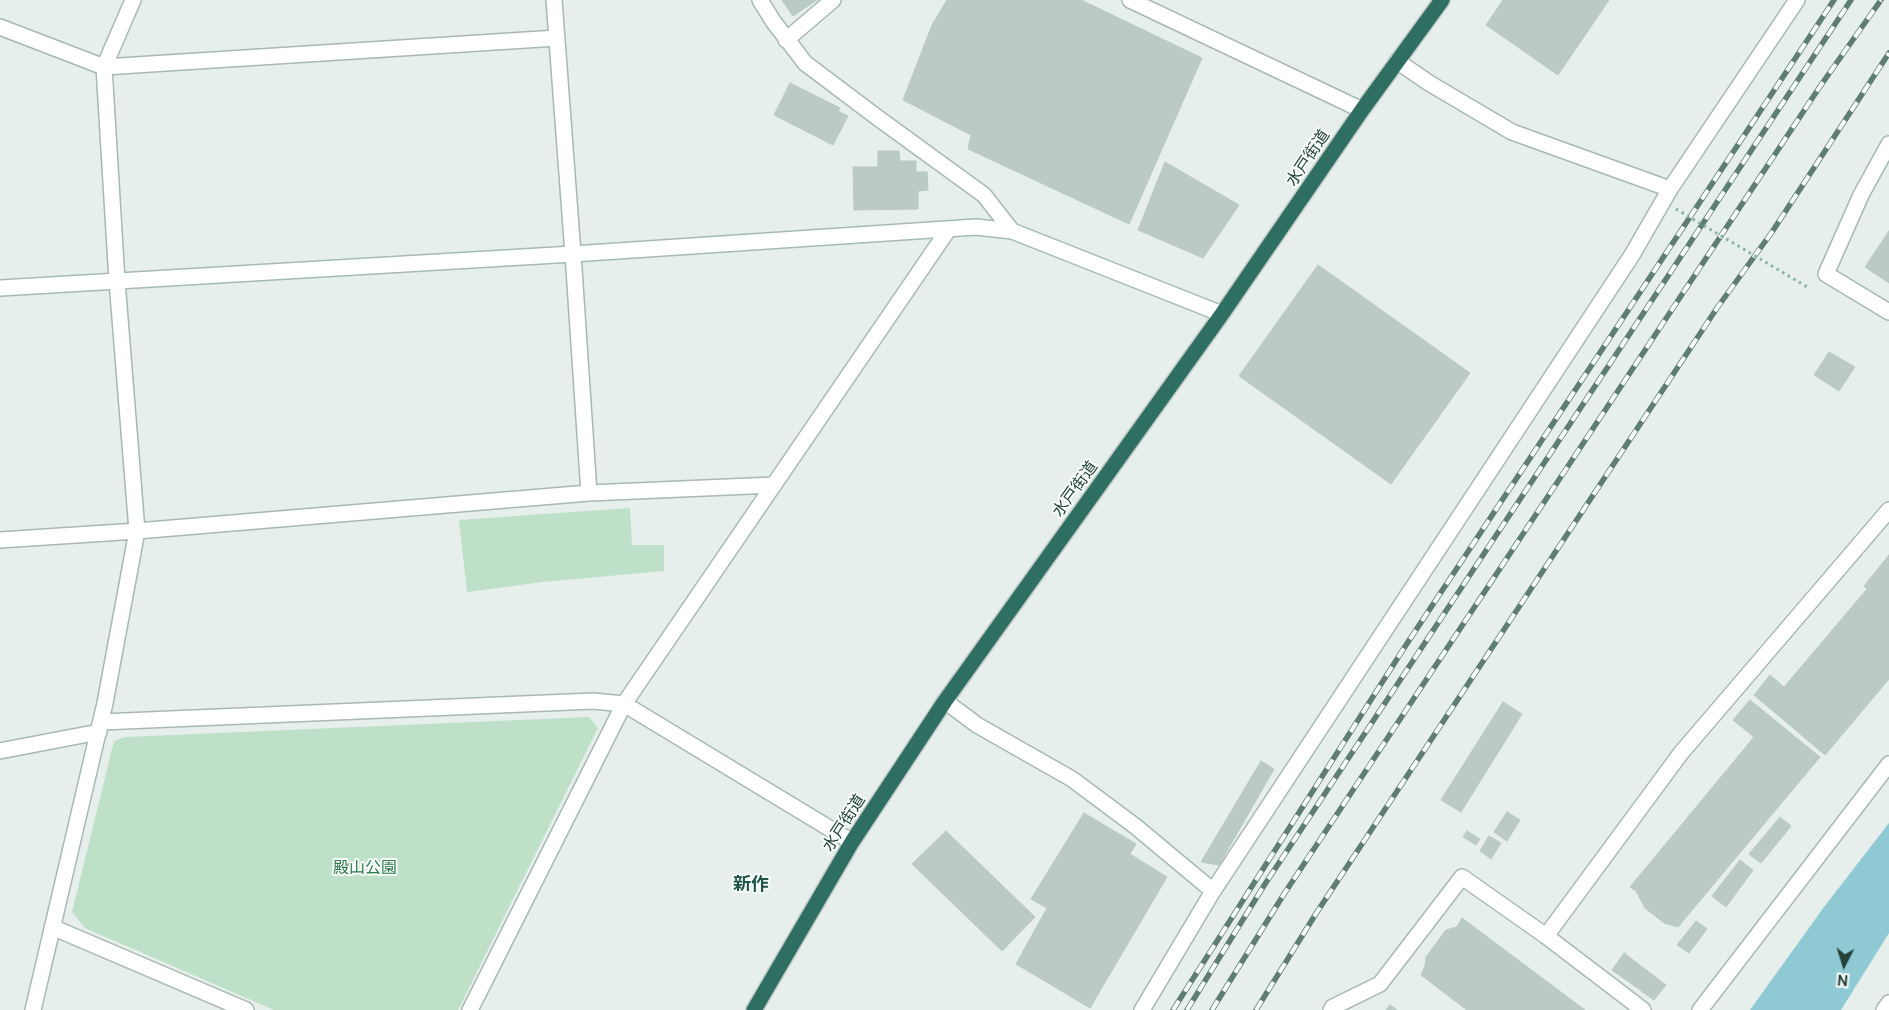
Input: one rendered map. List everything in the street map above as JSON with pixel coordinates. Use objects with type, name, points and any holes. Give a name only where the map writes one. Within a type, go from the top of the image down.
[{"type":"highway","name":"水戸街道","points":[[754,1010],[852,842],[945,702],[1222,314],[1362,110],[1442,0]]},
{"type":"street","points":[[33,1010],[100,727],[136,531],[117,281],[104,67],[133,0]]},
{"type":"street","points":[[554,0],[589,493]]},
{"type":"street","points":[[760,0],[786,40],[804,63],[984,195],[1012,231]]},
{"type":"street","points":[[786,40],[833,0]]},
{"type":"street","points":[[1130,0],[1362,110]]},
{"type":"street","points":[[1142,1010],[1213,891],[1632,255],[1670,189],[1797,0]]},
{"type":"street","points":[[0,28],[104,67],[557,38]]},
{"type":"street","points":[[1397,61],[1429,84],[1512,132],[1670,189]]},
{"type":"street","points":[[1889,144],[1861,195],[1826,274],[1889,312]]},
{"type":"street","points":[[0,288],[573,254],[976,227],[1012,231],[1222,314]]},
{"type":"street","points":[[470,1010],[624,704],[948,230]]},
{"type":"street","points":[[0,540],[136,531],[589,493],[774,485]]},
{"type":"street","points":[[1546,936],[1681,753],[1889,510]]},
{"type":"street","points":[[0,751],[100,727],[594,701],[624,704],[852,842]]},
{"type":"street","points":[[945,702],[977,725],[1072,779],[1135,826],[1213,891]]},
{"type":"street","points":[[1700,1010],[1889,764]]},
{"type":"street","points":[[1331,1010],[1333,1006],[1380,984],[1462,877],[1546,936],[1643,1010]]},
{"type":"street","points":[[52,927],[246,1010]]},
{"type":"street","points":[[1884,1010],[1889,1003]]},
{"type":"path","points":[[1676,208],[1809,288]]},
{"type":"green space","points":[[630,508],[632,545],[664,545],[664,571],[543,582],[467,592],[459,520]]},
{"type":"green space","name":"殿山公園","points":[[589,717],[598,728],[458,1010],[274,1010],[85,928],[72,912],[114,741],[125,737]]},
{"type":"water","points":[[1889,823],[1889,933],[1841,1010],[1750,1010],[1824,907]]},
{"type":"building","points":[[782,0],[817,0],[793,16]]},
{"type":"building","points":[[947,0],[1081,0],[1202,58],[1129,224],[968,149],[971,135],[903,100],[932,25]]},
{"type":"building","points":[[1503,0],[1609,0],[1558,75],[1486,25]]},
{"type":"building","points":[[790,83],[840,108],[838,111],[848,116],[833,145],[774,115]]},
{"type":"building","points":[[878,151],[899,151],[900,161],[916,161],[916,172],[927,172],[928,190],[918,191],[918,209],[854,210],[853,167],[878,167]]},
{"type":"building","points":[[1165,162],[1239,205],[1203,258],[1138,230]]},
{"type":"building","points":[[1889,231],[1889,283],[1865,267]]},
{"type":"building","points":[[1318,265],[1470,373],[1391,484],[1239,376]]},
{"type":"building","points":[[1829,352],[1855,367],[1839,391],[1814,375]]},
{"type":"building","points":[[1889,555],[1889,679],[1825,755],[1754,695],[1770,675],[1784,687],[1867,589],[1864,586]]},
{"type":"building","points":[[1750,700],[1820,757],[1678,927],[1664,923],[1645,908],[1636,891],[1630,887],[1754,737],[1733,720]]},
{"type":"building","points":[[1503,702],[1522,714],[1461,812],[1441,800]]},
{"type":"building","points":[[1261,761],[1274,769],[1219,865],[1201,862]]},
{"type":"building","points":[[1507,812],[1520,820],[1507,841],[1494,832]]},
{"type":"building","points":[[1084,813],[1136,844],[1130,854],[1167,877],[1090,1008],[1016,964],[1047,908],[1031,899]]},
{"type":"building","points":[[1780,817],[1791,826],[1761,863],[1749,854]]},
{"type":"building","points":[[946,831],[1035,917],[1002,951],[912,864]]},
{"type":"building","points":[[1467,831],[1480,839],[1476,845],[1463,837]]},
{"type":"building","points":[[1489,836],[1501,843],[1491,859],[1480,851]]},
{"type":"building","points":[[1740,860],[1753,870],[1726,907],[1712,896]]},
{"type":"building","points":[[1462,918],[1585,1010],[1467,1010],[1421,975],[1426,957],[1446,930],[1457,927]]},
{"type":"building","points":[[1696,921],[1707,929],[1689,953],[1677,945]]},
{"type":"building","points":[[1624,953],[1666,985],[1654,1000],[1612,970]]},
{"type":"building","points":[[1390,1005],[1397,1010],[1386,1010]]},
{"type":"railway","points":[[1173,1010],[1406,645],[1834,0]]},
{"type":"railway","points":[[1187,1010],[1265,884],[1851,0]]},
{"type":"railway","points":[[1212,1010],[1284,894],[1821,85],[1881,0]]},
{"type":"railway","points":[[1256,1010],[1317,912],[1717,308],[1772,232],[1889,53]]},
{"type":"district","name":"新作","points":[[751,884]]}]
